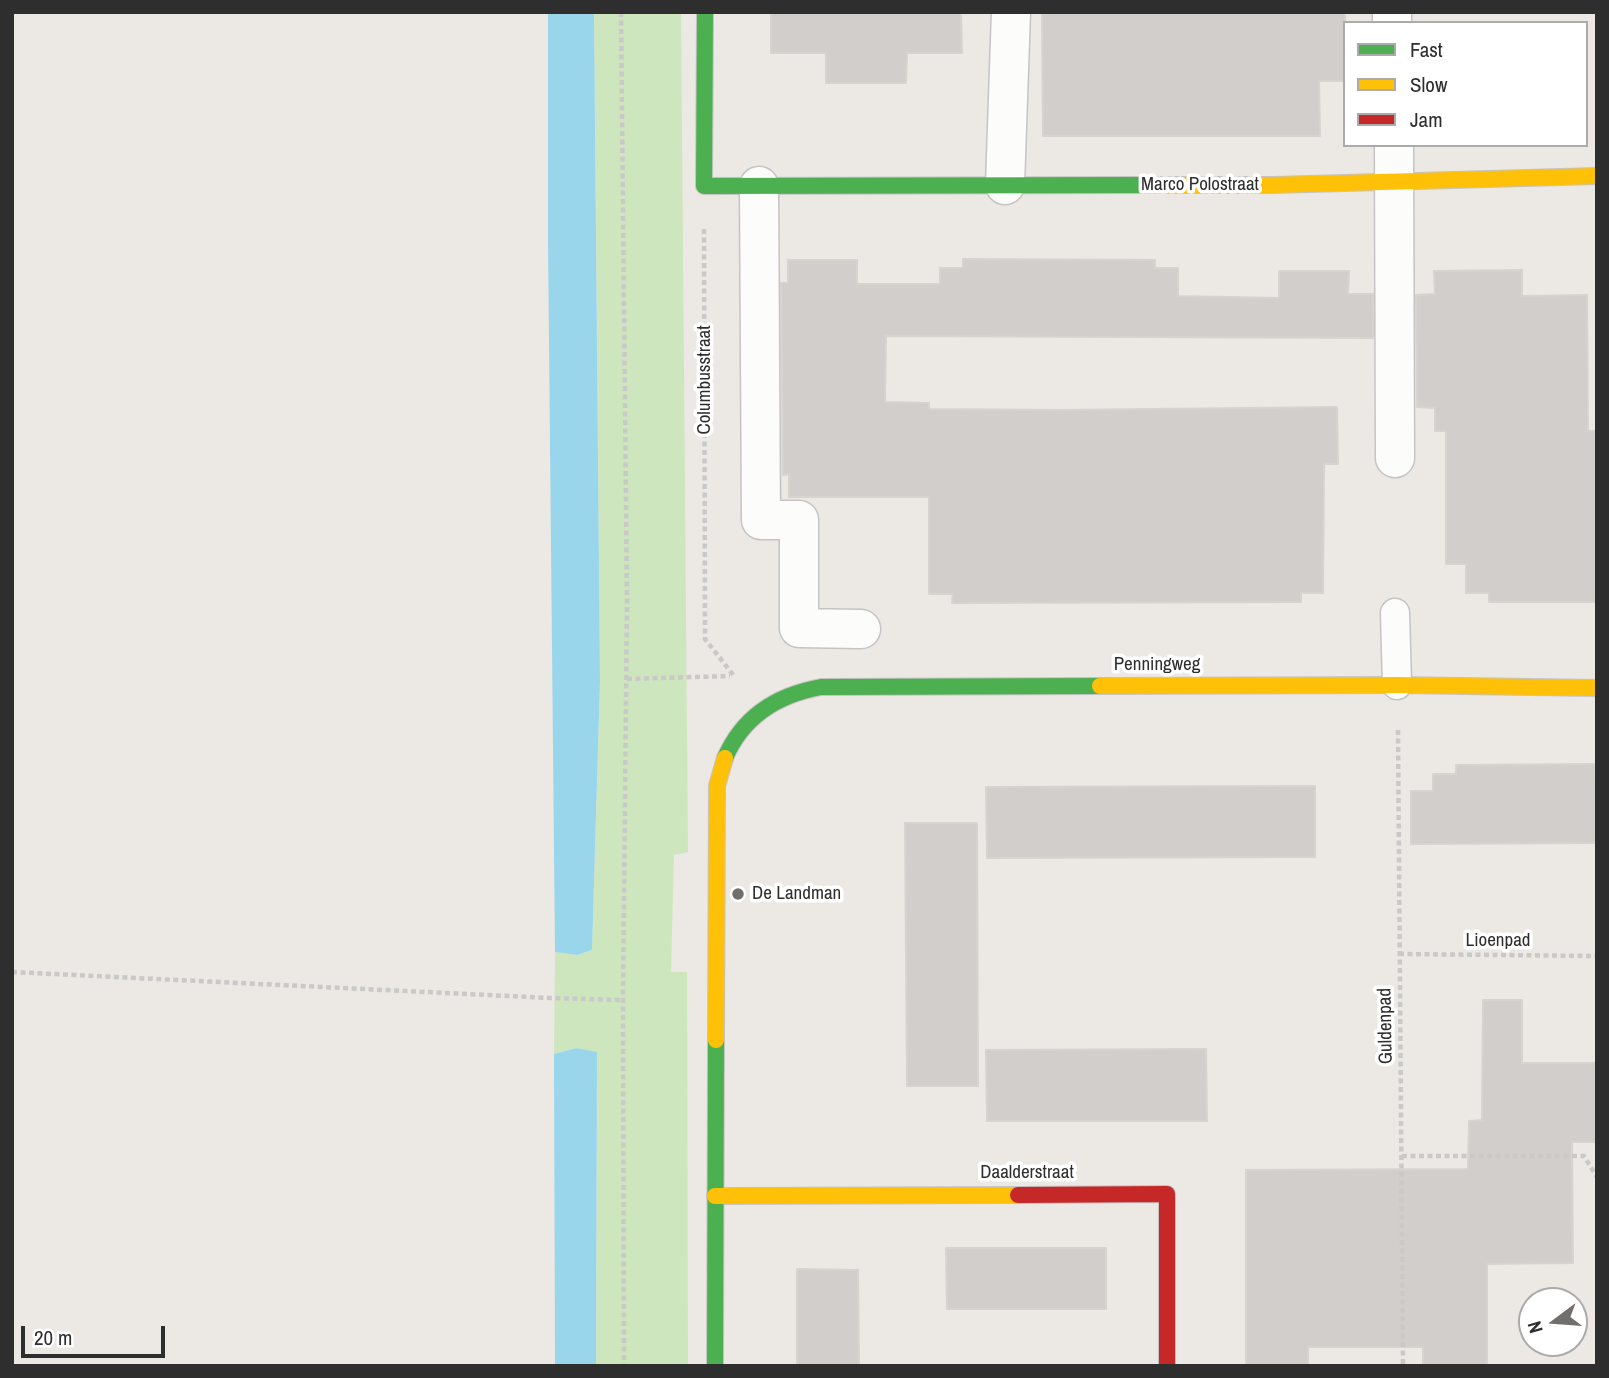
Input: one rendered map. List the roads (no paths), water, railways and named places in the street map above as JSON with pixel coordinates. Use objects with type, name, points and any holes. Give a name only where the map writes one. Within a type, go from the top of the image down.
[{"type":"street","name":"Marco Polostraat","points":[[705,12],[704,186],[1395,183],[1597,176]]},
{"type":"street","points":[[1005,185],[1011,12]]},
{"type":"street","points":[[1394,147],[1395,458]]},
{"type":"street","points":[[759,186],[761,520],[799,520],[799,628],[861,629]]},
{"type":"street","name":"Penningweg","points":[[715,1196],[717,786],[722,762],[735,737],[750,718],[779,698],[804,689],[821,687],[1397,685],[1597,688]]},
{"type":"street","name":"Daalderstraat","points":[[715,1196],[1167,1194],[1167,1366]]},
{"type":"street","points":[[715,1196],[715,1366]]},
{"type":"lane","points":[[1395,614],[1397,685]]},
{"type":"water","points":[[548,12],[594,12],[600,681],[592,950],[577,955],[555,952]]},
{"type":"water","points":[[576,1048],[597,1052],[596,1366],[555,1366],[554,1054]]},
{"type":"place","name":"De Landman","points":[[738,894]]}]
